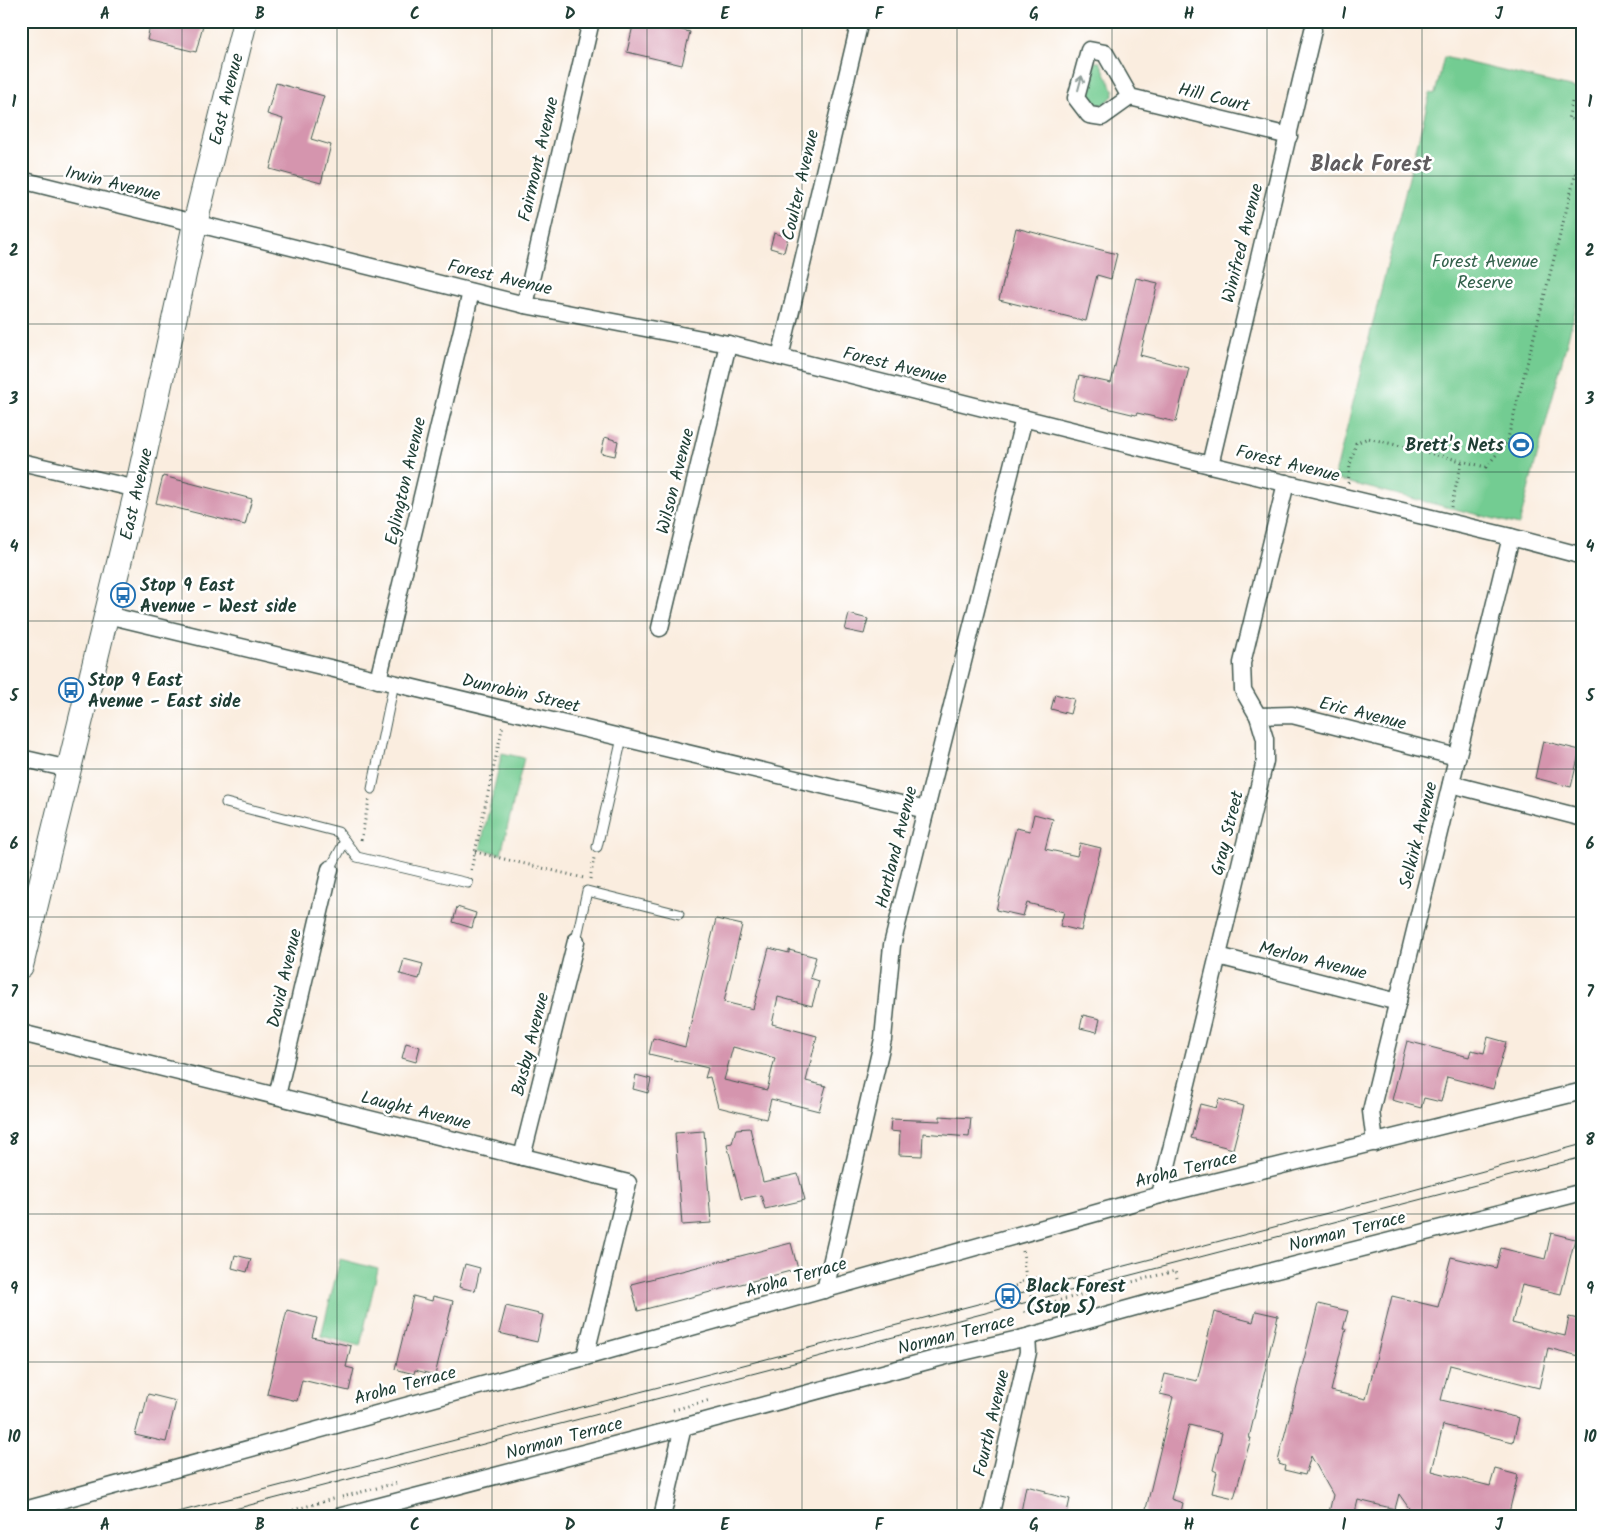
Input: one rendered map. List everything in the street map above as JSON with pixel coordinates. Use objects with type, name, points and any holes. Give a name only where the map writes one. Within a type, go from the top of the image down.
[{"type":"street","name":"East Avenue","points":[[21,966],[137,489],[196,224],[245,21]]},
{"type":"street","name":"Fairmont Avenue","points":[[525,305],[591,21]]},
{"type":"street","name":"Coulter Avenue","points":[[780,357],[860,21]]},
{"type":"street","name":"Winifred Avenue","points":[[1210,465],[1313,30]]},
{"type":"street","name":"Hill Court","points":[[1130,97],[1289,136]]},
{"type":"street","name":"Irwin Avenue","points":[[21,180],[196,224]]},
{"type":"street","name":"Forest Avenue","points":[[196,224],[525,305],[728,344],[1583,556]]},
{"type":"street","name":"Eglington Avenue","points":[[386,682],[471,292]]},
{"type":"street","name":"Wilson Avenue","points":[[660,628],[728,344]]},
{"type":"street","name":"Hartland Avenue","points":[[825,1290],[883,1039],[892,945],[1024,418]]},
{"type":"street","points":[[21,462],[137,489]]},
{"type":"street","name":"Gray Street","points":[[1160,1195],[1265,762],[1265,739],[1258,716],[1243,690],[1242,663],[1286,483]]},
{"type":"street","name":"Selkirk Avenue","points":[[1375,1143],[1370,1111],[1511,537]]},
{"type":"street","name":"Dunrobin Street","points":[[107,615],[926,810]]},
{"type":"street","name":"Eric Avenue","points":[[1258,716],[1292,715],[1457,758]]},
{"type":"street","points":[[21,758],[69,769]]},
{"type":"street","points":[[1451,784],[1583,818]]},
{"type":"street","name":"David Avenue","points":[[277,1096],[330,869]]},
{"type":"street","name":"Busby Avenue","points":[[522,1157],[576,940]]},
{"type":"street","name":"Merlon Avenue","points":[[1218,956],[1398,1002]]},
{"type":"street","name":"Laught Avenue","points":[[21,1033],[628,1183],[585,1357]]},
{"type":"street","name":"Aroha Terrace","points":[[21,1511],[585,1357],[1160,1195],[1583,1091]]},
{"type":"street","name":"Norman Terrace","points":[[340,1517],[946,1356],[1027,1337],[1178,1295],[1583,1192]]},
{"type":"street","name":"Fourth Avenue","points":[[990,1517],[1026,1361],[1027,1337]]},
{"type":"street","points":[[662,1517],[683,1427]]},
{"type":"lane","points":[[372,789],[386,682]]},
{"type":"lane","points":[[597,846],[622,738]]},
{"type":"lane","points":[[226,803],[338,832],[357,857],[468,883]]},
{"type":"lane","points":[[330,869],[345,841]]},
{"type":"lane","points":[[576,940],[587,891],[678,914]]},
{"type":"path","points":[[1572,102],[1568,119],[1583,122]]},
{"type":"path","points":[[1348,483],[1350,465],[1356,443],[1368,438],[1486,467],[1507,442],[1583,145]]},
{"type":"path","points":[[1451,508],[1462,461]]},
{"type":"path","points":[[468,883],[506,710]]},
{"type":"path","points":[[357,857],[372,789]]},
{"type":"path","points":[[587,891],[597,846]]},
{"type":"path","points":[[475,852],[589,880]]},
{"type":"path","points":[[1020,1235],[1026,1280]]},
{"type":"path","points":[[1015,1286],[1019,1285],[1019,1282],[1037,1278],[1038,1281],[1028,1283],[1034,1306],[1024,1310],[1025,1313],[1046,1309],[1044,1304],[1147,1277],[1176,1271],[1177,1278]]},
{"type":"green space","name":"Forest Avenue Reserve","points":[[1444,57],[1583,90],[1583,281],[1519,525],[1334,479],[1430,93],[1435,94]]},
{"type":"green space","points":[[1100,62],[1114,91],[1113,96],[1103,105],[1092,104],[1085,94],[1092,64]]},
{"type":"green space","points":[[502,753],[524,758],[501,854],[480,849]]},
{"type":"green space","points":[[340,1259],[378,1269],[360,1346],[321,1336]]},
{"type":"building","points":[[151,21],[204,21],[196,52],[147,40]]},
{"type":"building","points":[[634,21],[644,21],[690,32],[682,65],[627,52]]},
{"type":"building","points":[[276,83],[324,96],[311,139],[331,145],[321,183],[270,169],[283,119],[267,114]]},
{"type":"building","points":[[1016,228],[1117,254],[1111,279],[1097,275],[1086,321],[999,300]]},
{"type":"building","points":[[774,233],[788,237],[784,252],[770,248]]},
{"type":"building","points":[[1136,278],[1158,283],[1140,355],[1189,368],[1176,422],[1137,413],[1136,415],[1073,400],[1079,376],[1111,383]]},
{"type":"building","points":[[605,437],[618,441],[615,456],[601,453]]},
{"type":"building","points":[[163,476],[252,499],[245,525],[156,503]]},
{"type":"building","points":[[849,614],[868,619],[864,634],[845,630]]},
{"type":"building","points":[[1055,694],[1074,699],[1070,714],[1051,709]]},
{"type":"building","points":[[1543,741],[1580,750],[1571,787],[1535,778]]},
{"type":"building","points":[[1034,814],[1053,819],[1045,849],[1077,856],[1080,843],[1101,848],[1081,931],[1060,926],[1064,912],[1027,903],[1023,916],[996,910],[1016,828],[1030,831]]},
{"type":"building","points":[[457,907],[476,913],[472,928],[453,922]]},
{"type":"building","points":[[716,919],[742,925],[724,1002],[753,1009],[769,948],[789,953],[789,950],[816,957],[810,978],[819,981],[812,1006],[778,997],[772,1024],[817,1036],[806,1081],[826,1086],[819,1111],[771,1099],[766,1119],[718,1107],[710,1077],[705,1078],[708,1068],[649,1054],[653,1038],[685,1047]],"holes":[[[733,1047],[775,1058],[767,1090],[724,1080]]]},
{"type":"building","points":[[404,959],[423,964],[419,979],[400,974]]},
{"type":"building","points":[[1083,1015],[1100,1019],[1097,1032],[1080,1028]]},
{"type":"building","points":[[1488,1037],[1506,1042],[1493,1089],[1447,1077],[1441,1102],[1424,1098],[1421,1108],[1392,1100],[1407,1041],[1469,1057],[1471,1050],[1484,1053]]},
{"type":"building","points":[[406,1043],[420,1047],[416,1062],[402,1058]]},
{"type":"building","points":[[636,1075],[651,1079],[648,1093],[633,1089]]},
{"type":"building","points":[[1219,1099],[1244,1106],[1233,1149],[1191,1138],[1200,1104],[1216,1108]]},
{"type":"building","points":[[940,1116],[971,1118],[969,1137],[923,1133],[922,1156],[899,1155],[900,1132],[890,1131],[891,1119],[940,1121]]},
{"type":"building","points":[[750,1128],[763,1182],[798,1174],[805,1200],[765,1209],[761,1195],[741,1199],[727,1144],[732,1143],[736,1129]]},
{"type":"building","points":[[704,1131],[711,1223],[682,1225],[675,1133]]},
{"type":"building","points":[[1551,1233],[1575,1239],[1561,1294],[1522,1285],[1512,1323],[1565,1336],[1569,1317],[1583,1320],[1583,1357],[1548,1348],[1539,1388],[1450,1365],[1441,1400],[1519,1418],[1513,1442],[1443,1425],[1432,1471],[1490,1486],[1495,1469],[1518,1475],[1508,1517],[1464,1517],[1433,1509],[1421,1515],[1413,1514],[1399,1494],[1395,1509],[1358,1500],[1354,1517],[1328,1517],[1333,1495],[1311,1456],[1305,1475],[1284,1470],[1285,1466],[1279,1464],[1280,1462],[1278,1461],[1318,1304],[1348,1311],[1343,1329],[1346,1329],[1331,1391],[1366,1399],[1392,1296],[1438,1307],[1451,1257],[1496,1268],[1501,1248],[1545,1259]]},
{"type":"building","points":[[791,1243],[798,1269],[638,1311],[631,1284]]},
{"type":"building","points":[[235,1255],[251,1259],[247,1272],[232,1268]]},
{"type":"building","points":[[465,1264],[480,1268],[475,1291],[459,1287]]},
{"type":"building","points":[[413,1296],[432,1301],[433,1296],[453,1301],[435,1375],[415,1370],[414,1374],[395,1369]]},
{"type":"building","points":[[506,1306],[543,1315],[537,1342],[499,1333]]},
{"type":"building","points":[[287,1310],[317,1318],[312,1337],[351,1346],[346,1367],[354,1369],[349,1391],[302,1380],[297,1401],[267,1394]]},
{"type":"building","points":[[1256,1311],[1278,1316],[1249,1438],[1251,1438],[1234,1498],[1212,1493],[1217,1472],[1213,1470],[1222,1433],[1189,1425],[1171,1499],[1183,1503],[1180,1517],[1144,1517],[1173,1397],[1160,1394],[1165,1374],[1197,1381],[1214,1312],[1253,1322]]},
{"type":"building","points":[[148,1394],[176,1401],[166,1442],[135,1435]]},
{"type":"building","points":[[1026,1486],[1070,1499],[1066,1517],[1020,1517]]},
{"type":"tram line","points":[[159,1517],[1347,1208],[1583,1144]]},
{"type":"tram line","points":[[204,1517],[1583,1157]]},
{"type":"place","name":"Brett's Nets","points":[[1521,445]]},
{"type":"place","name":"Stop 9 East Avenue - West side","points":[[123,595]]},
{"type":"place","name":"Stop 9 East Avenue - East side","points":[[71,690]]},
{"type":"place","name":"Black Forest (Stop 5)","points":[[1008,1296]]},
{"type":"district","name":"Black Forest","points":[[1371,163]]}]
